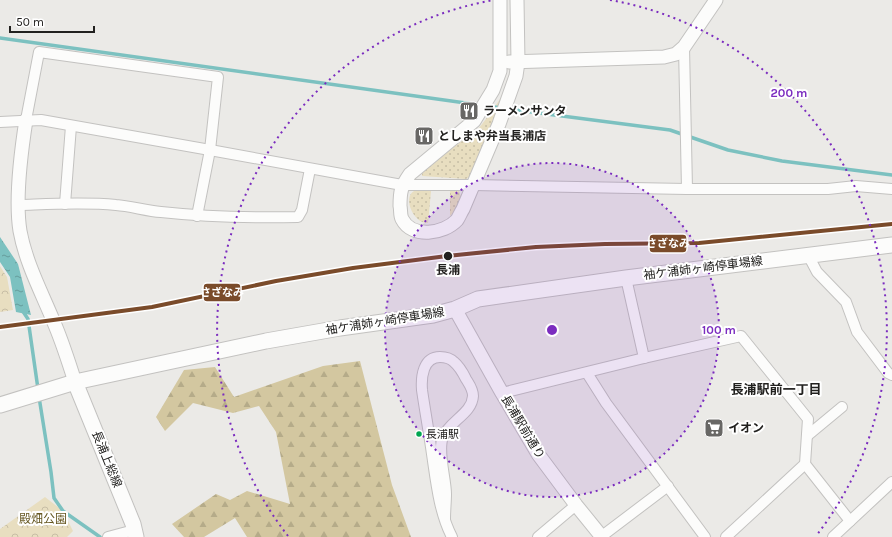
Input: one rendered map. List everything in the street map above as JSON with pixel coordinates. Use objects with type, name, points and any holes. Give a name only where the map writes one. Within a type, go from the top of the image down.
[{"type":"main road","name":"袖ケ浦姉ヶ崎停車場線","points":[[0,405],[76,382],[266,341],[340,328],[433,315],[455,309],[478,299],[626,278],[892,245]]},
{"type":"main road","name":"長浦上総線","points":[[76,382],[135,534]]},
{"type":"street","points":[[500,0],[500,71],[493,90],[474,121],[410,174],[402,185],[400,194],[401,218],[408,226],[418,231],[438,231],[449,226],[457,219],[474,185],[516,76],[518,62],[517,0]]},
{"type":"street","points":[[500,61],[518,62],[664,57],[676,54],[684,47],[716,0]]},
{"type":"street","points":[[684,47],[687,189]]},
{"type":"street","points":[[76,382],[33,272],[22,240],[19,219],[18,206],[23,139],[39,52],[218,77],[210,150],[197,216]]},
{"type":"street","points":[[0,122],[41,120],[402,185],[687,189],[828,189],[856,186],[892,189]]},
{"type":"street","points":[[65,204],[71,126]]},
{"type":"street","points":[[18,206],[65,204],[117,205],[197,216],[260,218],[298,217],[302,210],[310,169]]},
{"type":"street","points":[[808,255],[817,272],[846,302],[857,332],[888,373],[892,374]]},
{"type":"street","points":[[626,278],[644,358]]},
{"type":"street","name":"長浦駅前通り","points":[[455,309],[538,454],[602,537]]},
{"type":"street","points":[[502,393],[741,336],[808,420],[805,464],[850,521]]},
{"type":"street","points":[[444,519],[446,493],[441,448],[442,438],[447,429],[465,412],[473,396],[471,387],[453,360],[438,357],[432,358],[426,365],[421,380],[436,480],[444,519],[452,537]]},
{"type":"street","points":[[587,373],[606,403],[705,537]]},
{"type":"street","points":[[807,436],[842,407]]},
{"type":"street","points":[[726,537],[805,464]]},
{"type":"street","points":[[833,537],[892,482]]},
{"type":"street","points":[[602,537],[668,486]]},
{"type":"street","points":[[538,537],[576,505]]},
{"type":"street","points":[[112,536],[135,534]]},
{"type":"green space","points":[[502,96],[493,125],[469,177],[466,179],[422,176],[425,169],[479,128]]},
{"type":"green space","points":[[414,191],[431,191],[428,223],[418,219],[411,210],[409,199]]},
{"type":"green space","points":[[450,191],[459,191],[461,197],[455,211],[450,216]]},
{"type":"green space","points":[[0,266],[7,277],[13,310],[0,312]]},
{"type":"green space","points":[[360,361],[392,485],[411,537],[247,537],[235,518],[204,537],[184,537],[172,524],[216,494],[230,500],[247,491],[290,504],[276,432],[259,406],[233,413],[193,403],[165,431],[156,417],[184,370],[215,367],[234,397],[323,366]]},
{"type":"green space","name":"殿畑公園","points":[[45,497],[63,511],[73,531],[67,537],[0,537],[0,529]]},
{"type":"water","points":[[0,237],[18,264],[31,315],[16,312],[10,277],[0,262]]},
{"type":"waterway","points":[[0,38],[480,105]]},
{"type":"waterway","points":[[486,106],[502,108]]},
{"type":"waterway","points":[[508,109],[670,130],[728,150],[782,161],[892,175]]},
{"type":"waterway","points":[[22,310],[28,319],[38,389]]},
{"type":"waterway","points":[[39,397],[54,498],[63,511],[100,537]]},
{"type":"transit line","name":"さざなみ","points":[[0,327],[152,307],[276,281],[353,268],[447,256],[536,247],[605,244],[699,243],[892,224]]},
{"type":"place","name":"ラーメンサンタ","points":[[469,111]]},
{"type":"place","name":"としまや弁当長浦店","points":[[424,136]]},
{"type":"place","name":"長浦","points":[[448,256]]},
{"type":"place","name":"イオン","points":[[714,428]]},
{"type":"place","name":"長浦駅","points":[[419,434]]},
{"type":"district","name":"長浦駅前一丁目","points":[[776,389]]}]
